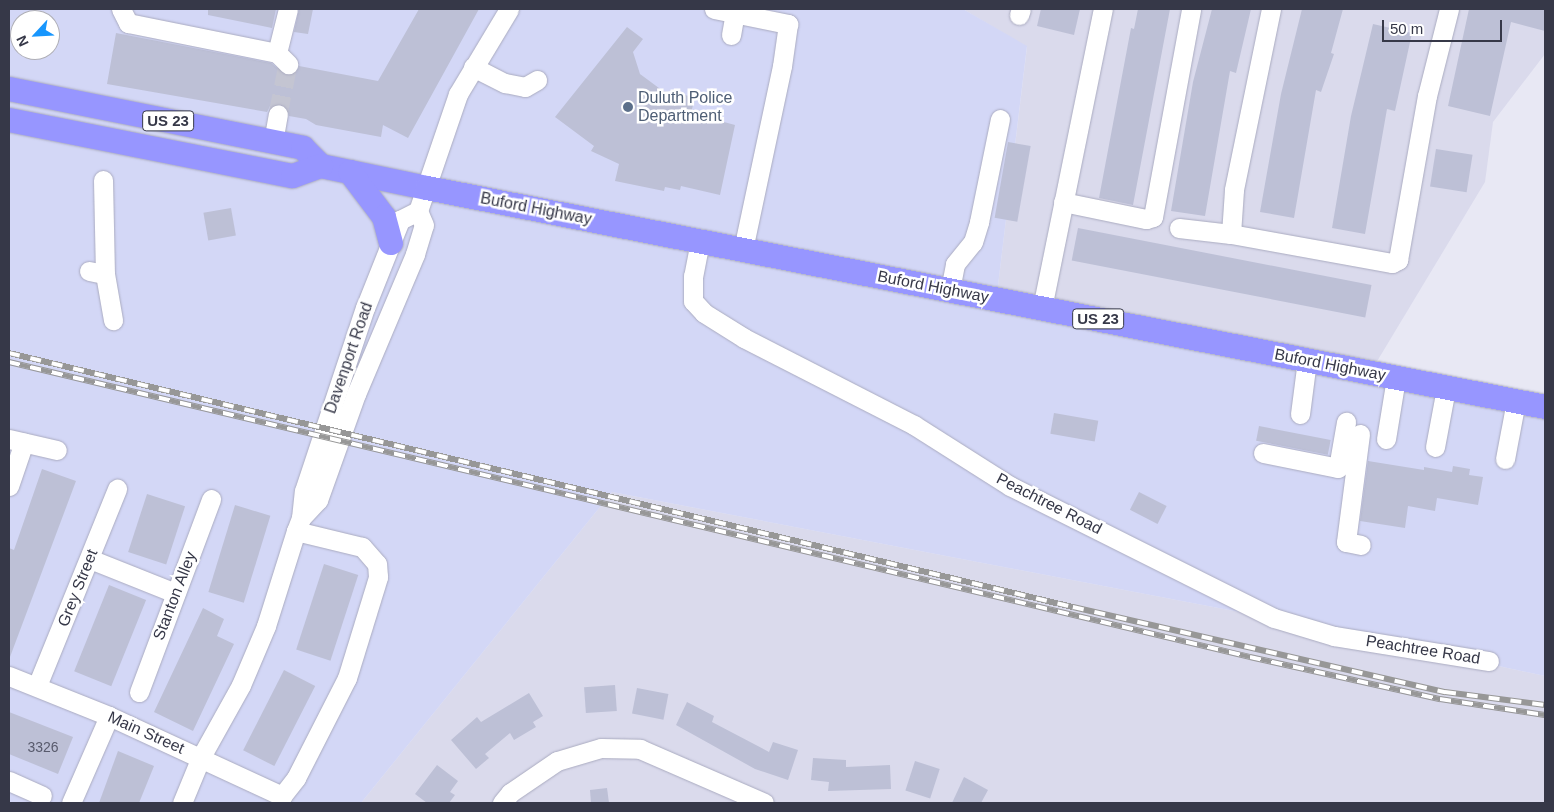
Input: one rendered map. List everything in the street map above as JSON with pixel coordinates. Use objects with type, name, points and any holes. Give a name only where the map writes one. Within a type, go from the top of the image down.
[{"type":"main road","name":"US 23","points":[[9,89],[303,148],[321,166],[293,176],[9,120]]},
{"type":"main road","points":[[9,104],[57,99]]},
{"type":"main road","name":"Buford Highway","points":[[321,166],[1545,407]]},
{"type":"main road","points":[[350,172],[384,217],[391,243]]},
{"type":"street","points":[[120,9],[128,23],[282,59],[288,9]]},
{"type":"street","name":"Davenport Road","points":[[298,525],[318,500],[356,394],[415,254],[424,225],[418,211],[458,94],[509,9]]},
{"type":"street","points":[[714,9],[788,24],[793,31],[766,174],[743,249]]},
{"type":"street","points":[[1042,308],[1103,9]]},
{"type":"street","points":[[1063,202],[1146,219],[1153,217],[1191,9]]},
{"type":"street","points":[[1232,234],[1236,181],[1271,9]]},
{"type":"street","points":[[1179,228],[1232,234],[1392,262],[1398,260],[1427,96],[1449,9]]},
{"type":"street","points":[[731,35],[734,13]]},
{"type":"street","points":[[473,67],[505,83],[524,86],[537,80]]},
{"type":"street","points":[[272,142],[278,114]]},
{"type":"street","points":[[950,290],[955,264],[973,242],[979,222],[1000,119]]},
{"type":"street","points":[[103,180],[97,273],[113,320]]},
{"type":"street","name":"Davenport Road","points":[[182,803],[201,757],[241,685],[266,626],[298,525],[304,491],[365,308],[400,220],[418,211]]},
{"type":"street","name":"Peachtree Road","points":[[700,241],[693,276],[693,301],[704,313],[744,338],[914,425],[1010,486],[1274,618],[1334,636],[1489,661]]},
{"type":"street","points":[[1300,414],[1307,360]]},
{"type":"street","points":[[1386,439],[1396,378]]},
{"type":"street","points":[[1435,447],[1446,388]]},
{"type":"street","points":[[1505,459],[1516,401]]},
{"type":"street","points":[[1263,453],[1338,468],[1346,422]]},
{"type":"street","points":[[1360,434],[1346,542],[1361,545]]},
{"type":"street","points":[[9,486],[16,441],[57,450]]},
{"type":"street","name":"Grey Street","points":[[37,686],[117,490]]},
{"type":"street","name":"Stanton Alley","points":[[139,692],[211,499]]},
{"type":"street","points":[[283,800],[347,678],[378,577],[377,564],[362,547],[298,525]]},
{"type":"street","points":[[90,559],[175,593]]},
{"type":"street","name":"Main Street","points":[[9,676],[109,716],[201,757],[283,800]]},
{"type":"street","points":[[71,803],[109,716]]},
{"type":"street","points":[[502,803],[510,793],[557,761],[602,748],[640,749],[764,803]]},
{"type":"street","points":[[9,781],[42,796]]},
{"type":"shaded area","points":[[9,9],[963,9],[1027,46],[996,302],[1545,403],[1545,676],[1333,630],[612,492],[361,803],[9,803]]},
{"type":"shaded area","points":[[963,9],[1545,9],[1545,54],[1493,122],[1485,182],[1373,368],[996,302],[1027,47]]},
{"type":"shaded area","points":[[612,492],[1333,630],[1545,676],[1545,803],[361,803]]},
{"type":"building","points":[[208,9],[276,9],[272,28],[208,15]]},
{"type":"building","points":[[299,9],[313,9],[308,34],[294,32]]},
{"type":"building","points":[[419,9],[479,9],[408,138],[383,125],[381,137],[316,125],[306,119],[289,116],[286,106],[279,103],[270,106],[267,112],[107,84],[116,33],[271,63],[286,75],[296,72],[299,66],[378,81]]},
{"type":"building","points":[[1041,9],[1080,9],[1074,35],[1037,26]]},
{"type":"building","points":[[1138,9],[1170,9],[1133,205],[1099,198],[1131,28],[1134,29]]},
{"type":"building","points":[[1212,9],[1251,9],[1236,73],[1230,71],[1205,216],[1171,211],[1193,82]]},
{"type":"building","points":[[1302,9],[1343,9],[1331,53],[1334,54],[1321,92],[1316,90],[1294,218],[1260,212],[1281,94]]},
{"type":"building","points":[[1469,9],[1545,9],[1545,31],[1511,22],[1490,116],[1448,106]]},
{"type":"building","points":[[1373,24],[1412,33],[1395,111],[1387,109],[1365,234],[1332,228],[1351,116]]},
{"type":"building","name":"Duluth Police Department","points":[[627,27],[643,39],[633,52],[640,74],[663,91],[695,97],[691,113],[735,125],[720,195],[681,186],[680,190],[665,187],[664,191],[615,181],[619,164],[591,151],[594,146],[555,117]]},
{"type":"building","points":[[1008,142],[1031,146],[1017,222],[995,218]]},
{"type":"building","points":[[1436,149],[1473,155],[1467,192],[1430,187]]},
{"type":"building","points":[[231,208],[236,236],[208,240],[203,213]]},
{"type":"building","points":[[1078,228],[1372,285],[1365,317],[1072,260]]},
{"type":"building","points":[[1054,413],[1098,421],[1095,441],[1050,434]]},
{"type":"building","points":[[1259,426],[1331,440],[1328,455],[1256,441]]},
{"type":"building","points":[[1368,461],[1424,470],[1424,467],[1452,472],[1453,466],[1470,469],[1469,475],[1483,477],[1478,505],[1437,498],[1435,511],[1408,506],[1405,528],[1360,521]]},
{"type":"building","points":[[42,469],[76,481],[10,657],[9,548],[14,550]]},
{"type":"building","points":[[1139,492],[1167,506],[1158,524],[1130,510]]},
{"type":"building","points":[[147,494],[185,506],[166,564],[128,552]]},
{"type":"building","points":[[235,505],[270,516],[244,603],[208,592]]},
{"type":"building","points":[[324,564],[358,575],[330,661],[296,650]]},
{"type":"building","points":[[109,585],[146,600],[111,686],[74,671]]},
{"type":"building","points":[[203,608],[224,619],[217,636],[234,644],[193,731],[154,712]]},
{"type":"building","points":[[284,670],[315,686],[274,766],[243,750]]},
{"type":"building","points":[[615,685],[617,711],[586,713],[584,687]]},
{"type":"building","points":[[637,688],[668,694],[663,720],[632,714]]},
{"type":"building","points":[[529,693],[543,716],[533,722],[536,727],[514,740],[510,733],[485,754],[489,758],[476,769],[451,740],[477,717],[481,722]]},
{"type":"building","points":[[687,702],[714,716],[712,722],[769,752],[773,742],[798,750],[788,780],[755,769],[676,725]]},
{"type":"building","points":[[9,712],[73,737],[58,774],[9,754]]},
{"type":"building","points":[[118,751],[154,766],[139,803],[99,803]]},
{"type":"building","points":[[813,758],[846,760],[846,767],[890,765],[891,789],[828,791],[829,782],[811,780]]},
{"type":"building","points":[[915,761],[940,769],[930,799],[905,790]]},
{"type":"building","points":[[437,765],[458,781],[450,792],[455,795],[449,803],[427,803],[415,794]]},
{"type":"building","points":[[964,777],[988,790],[981,803],[952,803]]},
{"type":"building","points":[[607,788],[609,803],[591,803],[590,790]]},
{"type":"tunnel","points":[[278,114],[288,64]]},
{"type":"railway","points":[[9,353],[1073,607],[1445,692],[1545,705]]},
{"type":"railway","points":[[9,362],[1250,657],[1440,699],[1545,715]]},
{"type":"place","name":"Duluth Police Department","points":[[628,107]]}]
